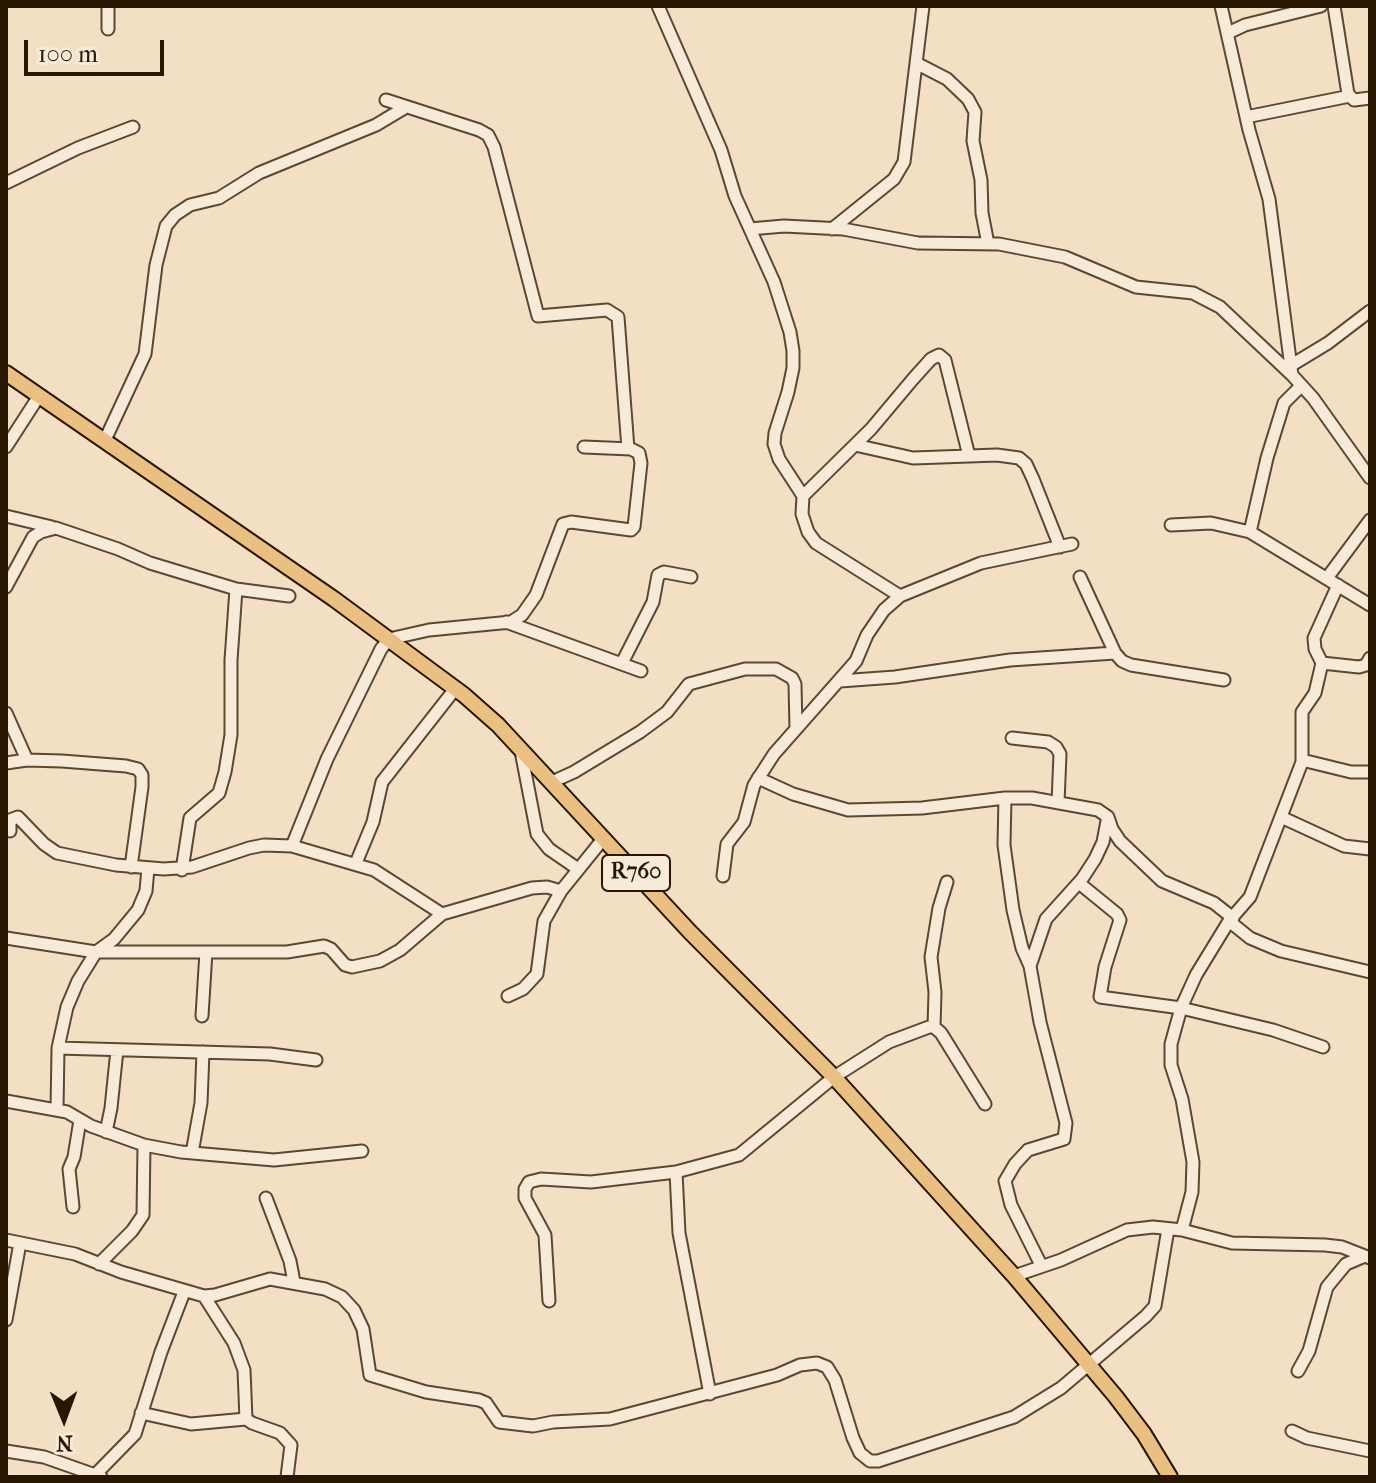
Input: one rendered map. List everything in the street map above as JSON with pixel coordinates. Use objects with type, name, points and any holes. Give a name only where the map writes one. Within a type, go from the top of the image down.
[{"type":"main road","name":"R760","points":[[6,373],[389,639],[455,689],[521,747],[690,932],[834,1077],[1014,1276],[1090,1363],[1144,1434],[1170,1477]]},
{"type":"street","points":[[108,6],[108,29]]},
{"type":"street","points":[[658,6],[721,150],[735,196],[774,282],[790,332],[793,368],[774,444],[779,459],[803,496],[802,514],[808,532],[816,543],[900,596]]},
{"type":"street","points":[[832,229],[894,179],[904,162],[923,6]]},
{"type":"street","points":[[1221,6],[1246,117],[1269,199],[1291,370]]},
{"type":"street","points":[[1228,33],[1245,25],[1321,6]]},
{"type":"street","points":[[1334,6],[1350,96],[1354,100],[1370,98]]},
{"type":"street","points":[[916,63],[953,84],[968,99],[975,112],[973,141],[988,244]]},
{"type":"street","points":[[1246,117],[1350,96]]},
{"type":"street","points":[[386,100],[479,130],[491,140],[538,316],[607,310],[618,317],[628,449]]},
{"type":"street","points":[[105,440],[145,354],[156,265],[166,226],[175,215],[190,205],[219,198],[259,173],[376,125],[406,107]]},
{"type":"street","points":[[6,183],[78,148],[133,127]]},
{"type":"street","points":[[750,229],[784,226],[832,229],[918,243],[988,244],[1065,257],[1136,287],[1193,293],[1210,300],[1291,370],[1370,478]]},
{"type":"street","points":[[1291,370],[1370,311]]},
{"type":"street","points":[[803,496],[855,445],[931,359],[939,355],[945,360],[969,456]]},
{"type":"street","points":[[1250,532],[1276,424],[1284,403],[1301,386]]},
{"type":"street","points":[[6,447],[39,396]]},
{"type":"street","points":[[855,445],[899,456],[1008,455],[1023,460],[1060,547]]},
{"type":"street","points":[[292,846],[327,759],[381,649],[389,639],[429,630],[506,622],[522,615],[536,595],[563,524],[634,527],[641,463],[639,453],[628,449],[584,447]]},
{"type":"street","points":[[6,516],[56,528],[150,563],[236,589],[289,596]]},
{"type":"street","points":[[1182,1230],[1194,1176],[1182,1099],[1169,1057],[1181,1008],[1196,975],[1231,920],[1250,897],[1281,817],[1302,760],[1302,712],[1315,693],[1322,663],[1315,649],[1314,638],[1333,582],[1370,520]]},
{"type":"street","points":[[1171,525],[1211,523],[1250,532],[1370,605]]},
{"type":"street","points":[[6,587],[33,537],[56,528]]},
{"type":"street","points":[[723,876],[727,844],[744,822],[749,798],[758,778],[774,754],[856,661],[867,635],[884,610],[900,596],[981,563],[1072,544]]},
{"type":"street","points":[[622,663],[653,602],[658,575],[664,572],[691,577]]},
{"type":"street","points":[[1080,577],[1115,653],[1122,661],[1224,680]]},
{"type":"street","points":[[182,870],[190,818],[219,793],[225,772],[231,735],[231,660],[236,589]]},
{"type":"street","points":[[506,622],[641,671]]},
{"type":"street","points":[[840,681],[895,677],[1010,660],[1115,653]]},
{"type":"street","points":[[1322,663],[1359,667],[1366,665],[1370,658]]},
{"type":"street","points":[[552,782],[640,732],[667,712],[689,684],[745,669],[776,669],[792,678],[795,684],[796,730]]},
{"type":"street","points":[[356,863],[373,822],[382,782],[455,689]]},
{"type":"street","points":[[6,713],[27,760]]},
{"type":"street","points":[[1012,738],[1048,742],[1056,747],[1060,754],[1058,803]]},
{"type":"street","points":[[521,747],[537,834],[549,849],[578,869]]},
{"type":"street","points":[[6,763],[27,760],[138,769],[142,775],[141,799],[131,867]]},
{"type":"street","points":[[1302,760],[1351,772],[1370,772]]},
{"type":"street","points":[[758,778],[833,807],[863,812],[1005,798],[1032,798],[1098,810],[1108,817],[1120,841],[1162,881],[1214,903],[1250,938],[1281,951],[1370,972]]},
{"type":"street","points":[[1005,798],[1004,845],[1013,910],[1022,948],[1030,966],[1040,1022],[1066,1123],[1066,1135],[1061,1141],[1037,1147],[1022,1155],[1005,1181],[1005,1190],[1041,1265]]},
{"type":"street","points":[[10,831],[10,820],[18,817],[57,853],[131,867],[182,870],[249,848],[292,846],[356,863],[387,876],[442,914]]},
{"type":"street","points":[[1030,966],[1046,919],[1079,883],[1103,842],[1108,817]]},
{"type":"street","points":[[1281,817],[1344,846],[1370,849]]},
{"type":"street","points":[[508,996],[523,989],[537,974],[543,923],[561,891],[603,839]]},
{"type":"street","points":[[57,1110],[58,1048],[67,1007],[96,952],[114,939],[138,910],[146,891],[148,868]]},
{"type":"street","points":[[934,1027],[935,992],[931,957],[947,882]]},
{"type":"street","points":[[1079,883],[1117,914],[1120,920],[1105,967],[1100,997],[1181,1008],[1273,1030],[1323,1047]]},
{"type":"street","points":[[6,938],[96,952],[287,952],[324,946],[331,949],[345,965],[359,966],[380,961],[400,950],[442,914],[532,888],[547,887],[561,891]]},
{"type":"street","points":[[202,1016],[206,952]]},
{"type":"street","points":[[549,1301],[545,1235],[525,1198],[529,1182],[541,1179],[591,1182],[676,1172],[739,1155],[834,1077],[889,1042],[934,1027]]},
{"type":"street","points":[[934,1027],[941,1033],[985,1104]]},
{"type":"street","points":[[58,1048],[270,1054],[316,1060]]},
{"type":"street","points":[[106,1132],[117,1050]]},
{"type":"street","points":[[192,1153],[201,1103],[203,1052]]},
{"type":"street","points":[[6,1101],[57,1110],[144,1145],[192,1153],[274,1160],[362,1151]]},
{"type":"street","points":[[73,1207],[69,1169],[80,1120]]},
{"type":"street","points":[[99,1264],[132,1231],[143,1215],[144,1145]]},
{"type":"street","points":[[676,1172],[679,1233],[710,1394]]},
{"type":"street","points":[[266,1198],[290,1261],[294,1282]]},
{"type":"street","points":[[1014,1276],[1061,1260],[1127,1230],[1153,1227],[1182,1230],[1232,1243],[1342,1247],[1368,1257]]},
{"type":"street","points":[[6,1240],[75,1254],[204,1296],[270,1279],[325,1289],[342,1297],[354,1310],[363,1329],[370,1375],[426,1392],[479,1400],[486,1403],[499,1422],[533,1426],[610,1419],[777,1375],[800,1365],[817,1363],[827,1367],[839,1391],[860,1453],[870,1461],[878,1461],[1014,1417],[1061,1388],[1155,1306],[1168,1229]]},
{"type":"street","points":[[6,1320],[20,1243]]},
{"type":"street","points":[[1298,1371],[1309,1351],[1327,1287],[1346,1264],[1368,1257]]},
{"type":"street","points":[[6,1451],[44,1457],[97,1476],[135,1434],[184,1292]]},
{"type":"street","points":[[204,1296],[234,1343],[244,1370],[246,1419]]},
{"type":"street","points":[[141,1413],[191,1424],[246,1419],[280,1433],[289,1441],[291,1452],[287,1477]]},
{"type":"street","points":[[1292,1431],[1307,1438],[1370,1451]]}]
